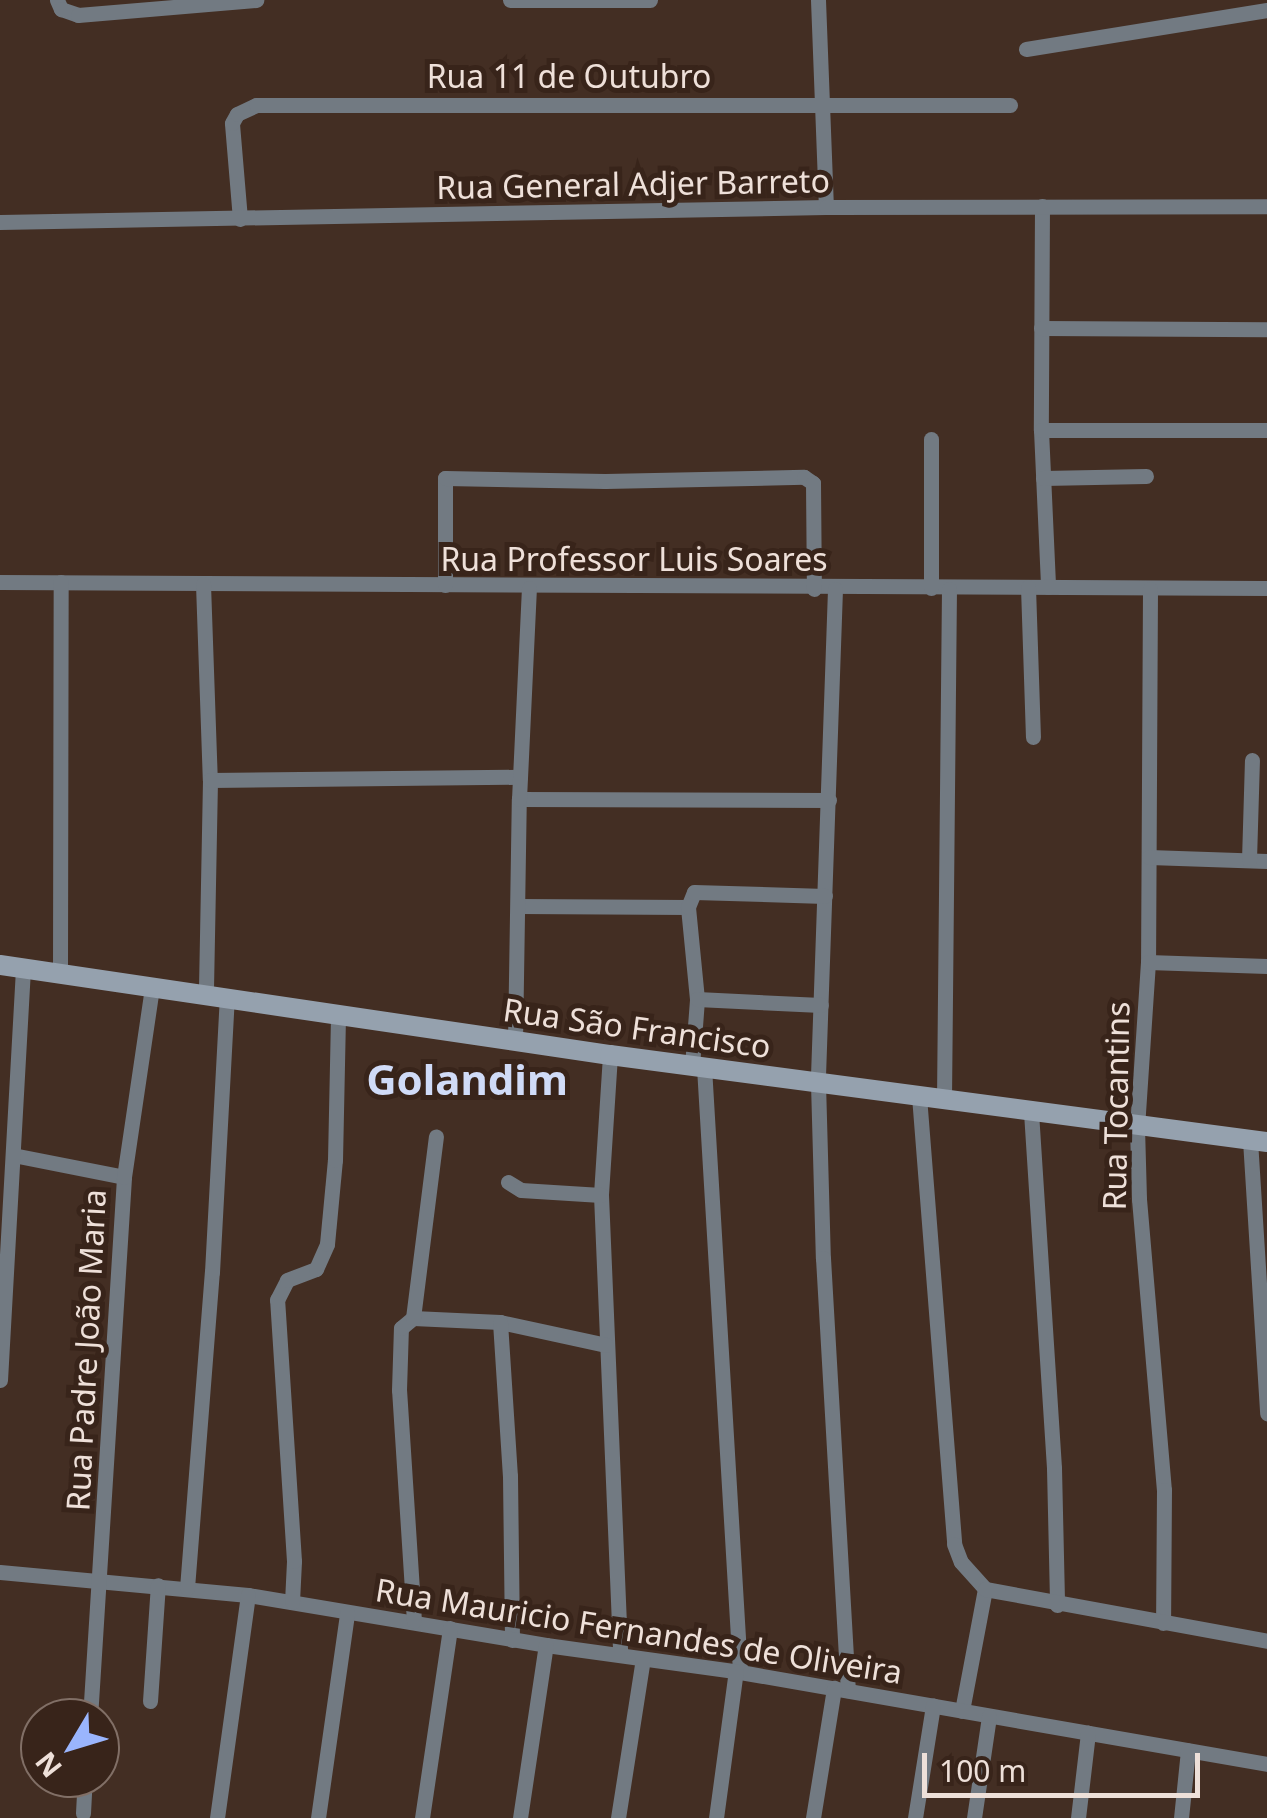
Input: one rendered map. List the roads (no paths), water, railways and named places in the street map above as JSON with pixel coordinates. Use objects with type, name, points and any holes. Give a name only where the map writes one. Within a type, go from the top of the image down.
[{"type":"street","points":[[57,0],[62,9],[78,15],[209,0],[256,0]]},
{"type":"street","points":[[510,0],[650,0]]},
{"type":"street","points":[[818,0],[826,207]]},
{"type":"street","points":[[1026,49],[1267,10]]},
{"type":"street","name":"Rua 11 de Outubro","points":[[240,219],[232,123],[237,114],[256,104],[1010,105]]},
{"type":"street","points":[[1042,206],[1042,478],[1048,587]]},
{"type":"street","name":"Rua General Adjer Barreto","points":[[0,222],[826,207],[1267,206]]},
{"type":"street","points":[[1042,328],[1267,328]]},
{"type":"street","points":[[1042,430],[1267,430]]},
{"type":"street","points":[[930,588],[931,439]]},
{"type":"street","points":[[1042,478],[1146,476]]},
{"type":"street","points":[[446,585],[445,478],[605,482],[804,477],[813,483],[814,589]]},
{"type":"street","name":"Rua Professor Luis Soares","points":[[0,582],[529,588],[1267,588]]},
{"type":"street","points":[[60,973],[61,582]]},
{"type":"street","points":[[203,584],[210,780],[206,995]]},
{"type":"street","points":[[516,1042],[519,799],[529,588]]},
{"type":"street","points":[[944,1099],[949,588]]},
{"type":"street","points":[[1028,588],[1033,737]]},
{"type":"street","points":[[814,1818],[841,1689],[818,1083],[835,589]]},
{"type":"street","name":"Rua Tocantins","points":[[1150,589],[1148,962],[1137,1127],[1138,1199],[1164,1490],[1163,1623]]},
{"type":"street","points":[[1249,860],[1252,760]]},
{"type":"street","points":[[210,780],[520,777]]},
{"type":"street","points":[[519,799],[829,800]]},
{"type":"street","points":[[1149,857],[1267,861]]},
{"type":"street","points":[[716,1818],[738,1672],[688,907],[694,892],[709,890],[825,896]]},
{"type":"street","points":[[519,906],[688,907]]},
{"type":"street","points":[[1148,962],[1267,966]]},
{"type":"street","name":"Rua São Francisco","points":[[0,965],[516,1042],[1258,1141]]},
{"type":"street","points":[[0,1380],[23,968]]},
{"type":"street","name":"Rua Padre João Maria","points":[[91,1698],[124,1176],[152,987]]},
{"type":"street","points":[[187,1588],[212,1272],[227,998]]},
{"type":"street","points":[[697,999],[820,1005]]},
{"type":"street","points":[[292,1602],[292,1527],[278,1300],[287,1280],[316,1269],[327,1244],[335,1160],[338,1015]]},
{"type":"street","points":[[610,1055],[602,1195],[620,1655]]},
{"type":"street","points":[[919,1096],[954,1544],[962,1562],[984,1588],[1058,1605],[1267,1641]]},
{"type":"street","points":[[1031,1112],[1054,1468],[1058,1605]]},
{"type":"street","points":[[413,1318],[436,1136]]},
{"type":"street","points":[[1258,1141],[1267,1413]]},
{"type":"street","points":[[13,1155],[124,1176]]},
{"type":"street","points":[[508,1182],[521,1190],[602,1195]]},
{"type":"street","points":[[414,1622],[399,1390],[401,1328],[413,1318],[500,1322],[606,1345]]},
{"type":"street","points":[[500,1322],[510,1476],[512,1640]]},
{"type":"street","name":"Rua Mauricio Fernandes de Oliveira","points":[[0,1572],[248,1595],[512,1640],[841,1689],[1267,1764]]},
{"type":"street","points":[[150,1701],[158,1585]]},
{"type":"street","points":[[962,1710],[984,1588]]},
{"type":"street","points":[[218,1818],[248,1595]]},
{"type":"street","points":[[318,1818],[347,1612]]},
{"type":"street","points":[[422,1818],[450,1628]]},
{"type":"street","points":[[520,1818],[546,1645]]},
{"type":"street","points":[[618,1818],[643,1658]]},
{"type":"street","points":[[915,1818],[932,1706]]},
{"type":"street","points":[[974,1818],[989,1716]]},
{"type":"street","points":[[1078,1818],[1088,1733]]},
{"type":"street","points":[[1180,1818],[1188,1750]]},
{"type":"street","points":[[83,1813],[84,1798]]},
{"type":"district","name":"Golandim","points":[[467,1079]]}]
